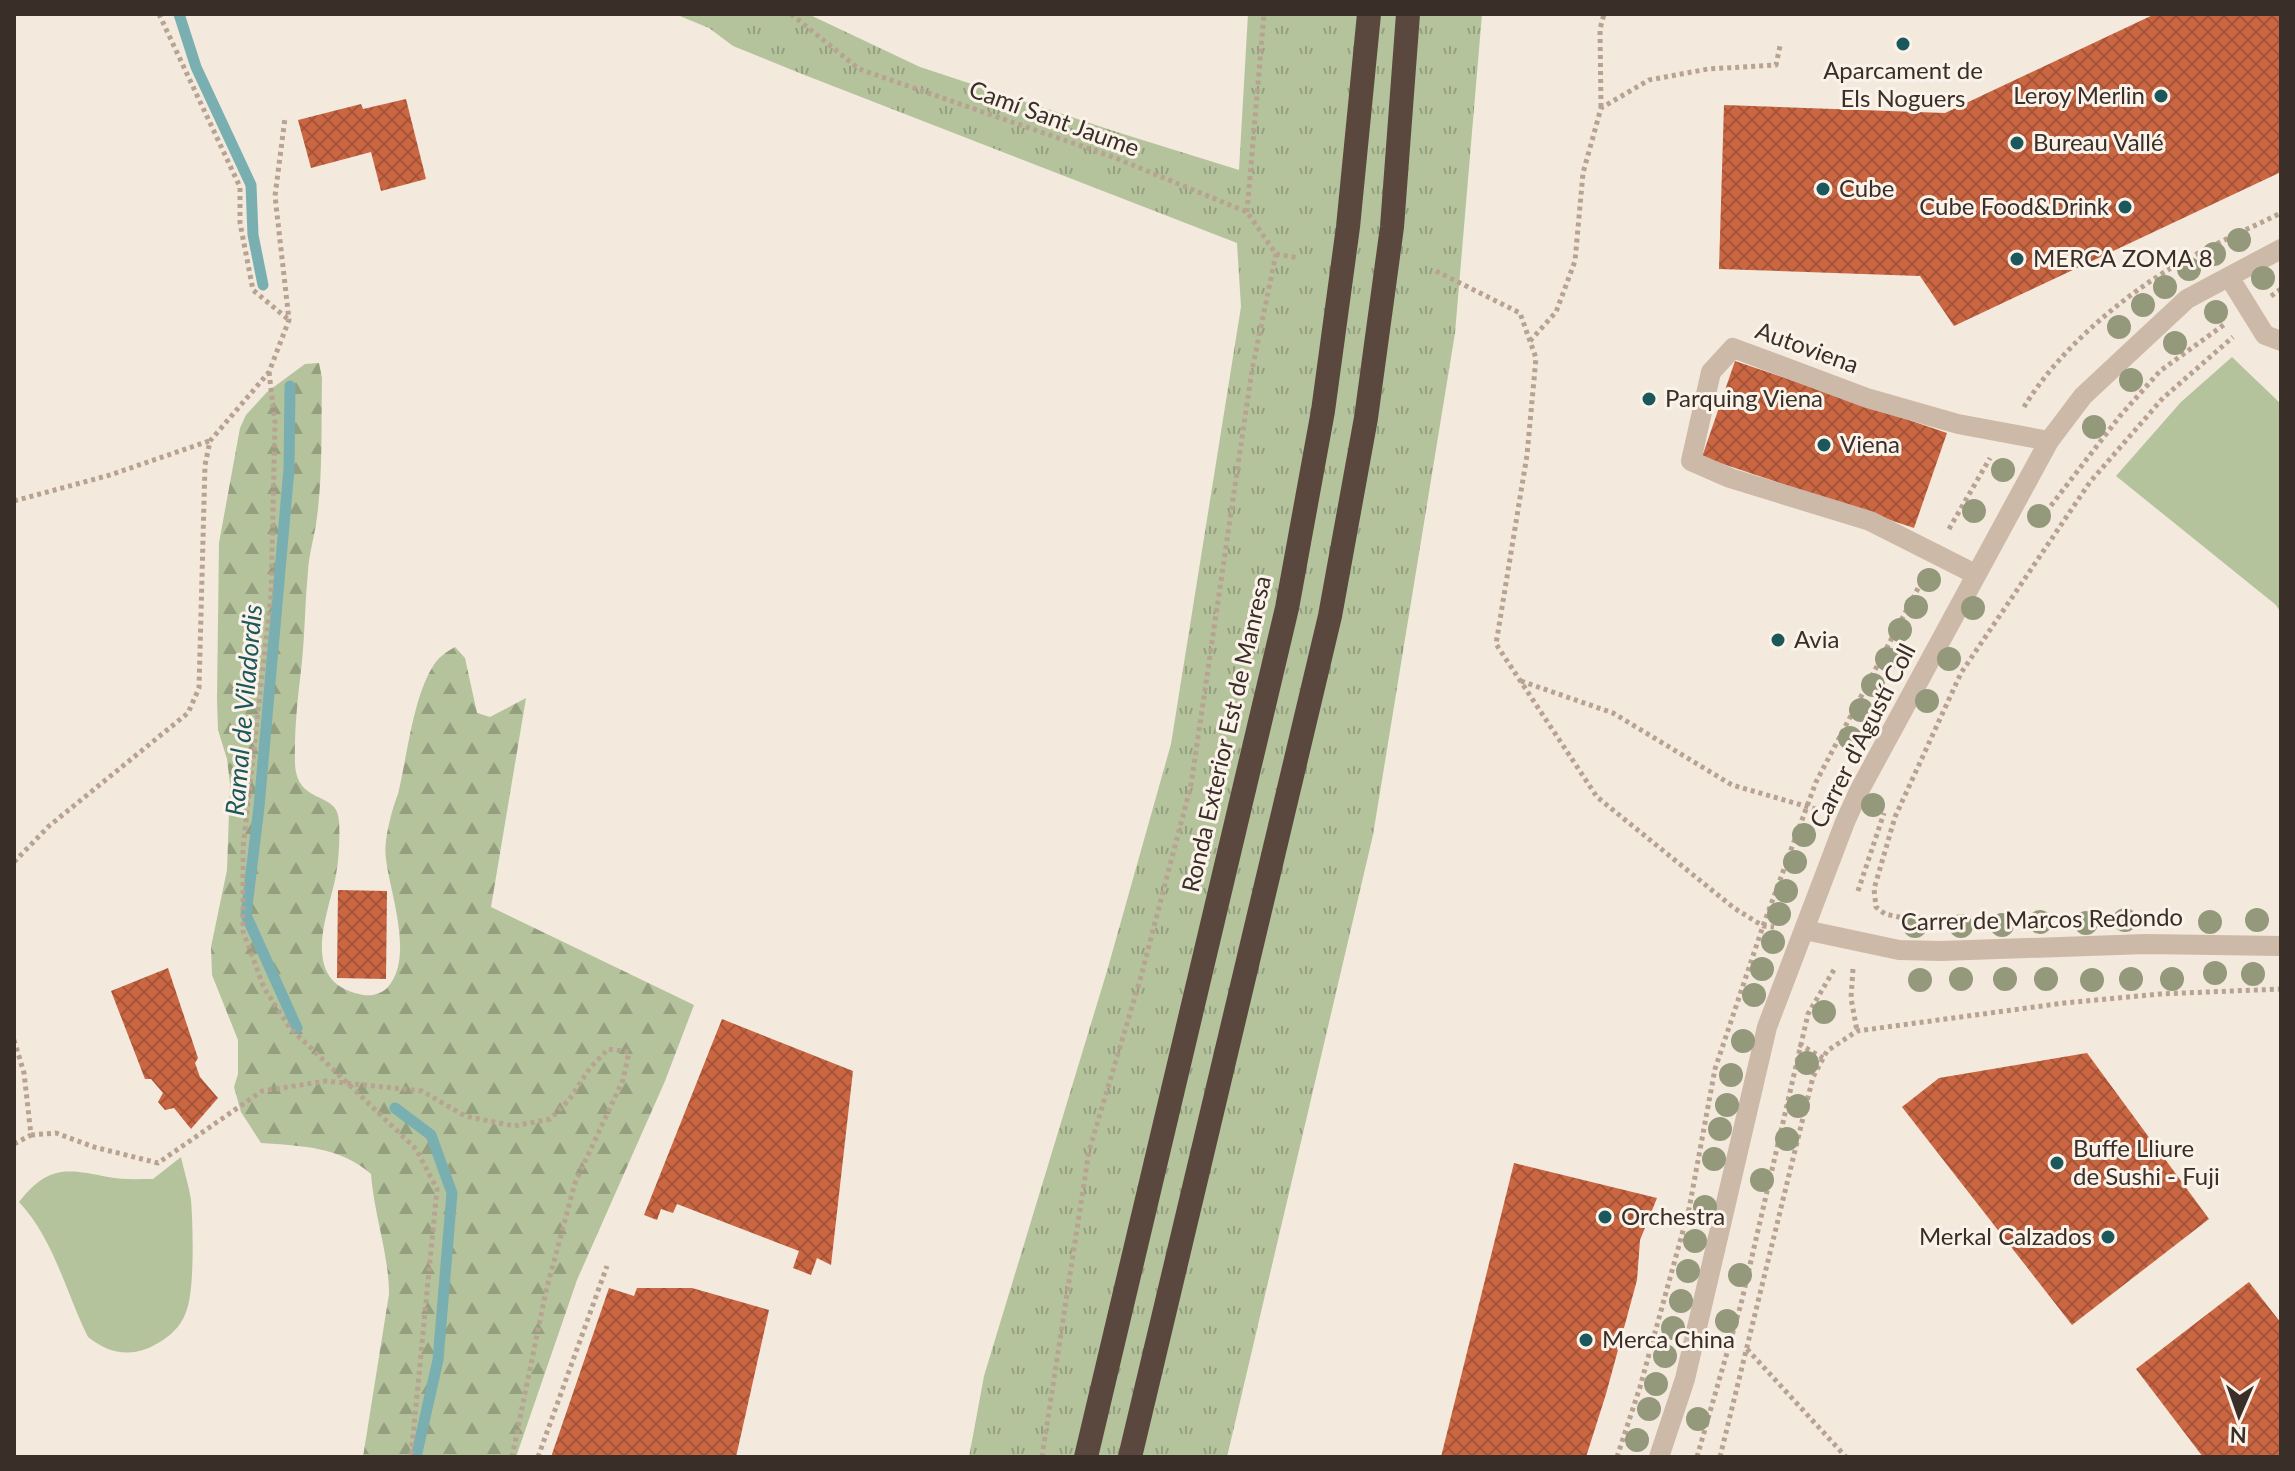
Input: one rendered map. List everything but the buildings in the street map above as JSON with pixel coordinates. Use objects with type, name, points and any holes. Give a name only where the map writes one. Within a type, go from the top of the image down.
[{"type":"highway","name":"Ronda Exterior Est de Manresa","points":[[1086,1457],[1287,608],[1323,411],[1348,227],[1369,14]]},
{"type":"highway","points":[[1130,1457],[1330,616],[1366,418],[1392,227],[1408,14]]},
{"type":"street","name":"Carrer d'Agustí Coll","points":[[1659,1457],[1685,1379],[1767,1027],[1859,791],[2049,441],[2083,396],[2187,299],[2281,249]]},
{"type":"street","points":[[2229,277],[2265,335],[2281,341]]},
{"type":"street","name":"Autoviena","points":[[1975,574],[1870,521],[1730,478],[1691,461],[1711,372],[1733,348],[1867,398],[1958,424],[2049,441]]},
{"type":"street","name":"Carrer de Marcos Redondo","points":[[1805,930],[1899,950],[2146,944],[2281,946]]},
{"type":"path","points":[[159,14],[240,187],[240,223],[253,290],[289,320]]},
{"type":"path","name":"Camí Sant Jaume","points":[[791,14],[859,69],[1113,157],[1247,212]]},
{"type":"path","points":[[1264,14],[1247,212],[1276,254],[1299,258]]},
{"type":"path","points":[[1530,341],[1556,312],[1575,261],[1583,173],[1601,108],[1600,29],[1604,14]]},
{"type":"path","points":[[1601,108],[1649,80],[1708,69],[1776,65],[1780,46]]},
{"type":"path","points":[[14,862],[49,826],[188,713],[199,688],[205,465],[210,441],[269,372],[289,320],[275,196],[285,118]]},
{"type":"path","points":[[1042,1457],[1089,1151],[1140,980],[1191,785],[1252,370],[1276,254]]},
{"type":"path","points":[[1436,271],[1520,313],[1536,358],[1527,455],[1496,644],[1597,797],[1734,908],[1763,926]]},
{"type":"path","points":[[1917,920],[1885,914],[1876,907],[1874,889],[1895,817],[1961,673],[2090,482],[2163,398],[2281,289]]},
{"type":"path","points":[[2039,523],[2063,488],[2160,371],[2202,339],[2252,314]]},
{"type":"path","points":[[269,372],[275,423],[271,596],[243,848],[243,931],[264,988],[290,1028],[416,1149],[437,1189],[411,1457]]},
{"type":"path","points":[[14,501],[110,475],[210,441]]},
{"type":"path","points":[[1521,681],[1613,713],[1732,785],[1808,805],[1715,1069],[1689,1209],[1640,1387],[1617,1457]]},
{"type":"path","points":[[1858,891],[1885,809]]},
{"type":"path","points":[[1697,1457],[1741,1304],[1808,1014],[1835,968]]},
{"type":"path","points":[[1720,1457],[1813,1077],[1827,1051],[1857,1031],[2064,1003],[2160,994],[2281,989]]},
{"type":"path","points":[[14,1040],[24,1073],[31,1135]]},
{"type":"path","points":[[14,1144],[31,1135],[56,1133],[94,1147],[158,1163],[262,1091],[326,1081],[422,1091],[465,1116],[514,1126],[550,1119],[569,1100],[590,1068],[608,1049],[629,1052],[623,1080],[575,1183],[546,1291],[512,1457]]},
{"type":"path","points":[[538,1457],[607,1266]]},
{"type":"path","points":[[1747,1349],[1846,1457]]},
{"type":"green space","points":[[675,14],[808,14],[920,67],[1239,170],[1248,14],[1482,14],[1455,333],[1373,835],[1227,1457],[969,1457],[984,1376],[1107,971],[1171,744],[1241,307],[1237,243],[733,46],[709,28]]},
{"type":"green space","points":[[2232,357],[2281,404],[2281,613],[2276,605],[2116,476],[2181,402]]},
{"type":"green space","points":[[319,363],[322,378],[320,483],[309,564],[295,764],[297,777],[303,786],[332,805],[339,821],[337,868],[322,944],[323,960],[329,975],[340,986],[366,995],[384,990],[395,976],[400,943],[385,852],[387,835],[425,681],[434,664],[455,647],[465,658],[477,713],[490,717],[526,698],[491,907],[694,1005],[665,1081],[577,1280],[516,1457],[363,1457],[389,1294],[387,1264],[371,1174],[346,1158],[319,1149],[261,1143],[241,1112],[234,1087],[238,1074],[238,1040],[212,975],[211,947],[227,870],[230,784],[227,759],[218,730],[219,543],[240,428],[246,415],[267,392],[305,364]]},
{"type":"green space","points":[[181,1157],[190,1195],[192,1225],[192,1273],[186,1312],[175,1330],[152,1346],[130,1352],[108,1349],[88,1337],[50,1249],[19,1202],[39,1182],[58,1173],[69,1171],[119,1179],[153,1179]]},
{"type":"waterway","name":"Ramal de Viladordis","points":[[179,14],[196,67],[251,185],[253,235],[263,285]]},
{"type":"waterway","name":"Ramal de Viladordis","points":[[290,386],[289,469],[259,807],[246,915],[297,1028]]},
{"type":"waterway","name":"Ramal de Viladordis","points":[[395,1108],[431,1135],[452,1193],[438,1360],[416,1457]]},
{"type":"place","name":"Aparcament de Els Noguers","points":[[1903,44]]},
{"type":"place","name":"Leroy Merlin","points":[[2161,96]]},
{"type":"place","name":"Bureau Vallé","points":[[2017,143]]},
{"type":"place","name":"Cube","points":[[1823,189]]},
{"type":"place","name":"Cube Food&Drink","points":[[2125,207]]},
{"type":"place","name":"MERCA ZOMA 8","points":[[2017,259]]},
{"type":"place","name":"Parquing Viena","points":[[1649,399]]},
{"type":"place","name":"Viena","points":[[1824,445]]},
{"type":"place","name":"Avia","points":[[1778,640]]},
{"type":"place","name":"Buffe Lliure de Sushi - Fuji","points":[[2057,1163]]},
{"type":"place","name":"Orchestra","points":[[1605,1217]]},
{"type":"place","name":"Merkal Calzados","points":[[2108,1237]]},
{"type":"place","name":"Merca China","points":[[1586,1340]]}]
